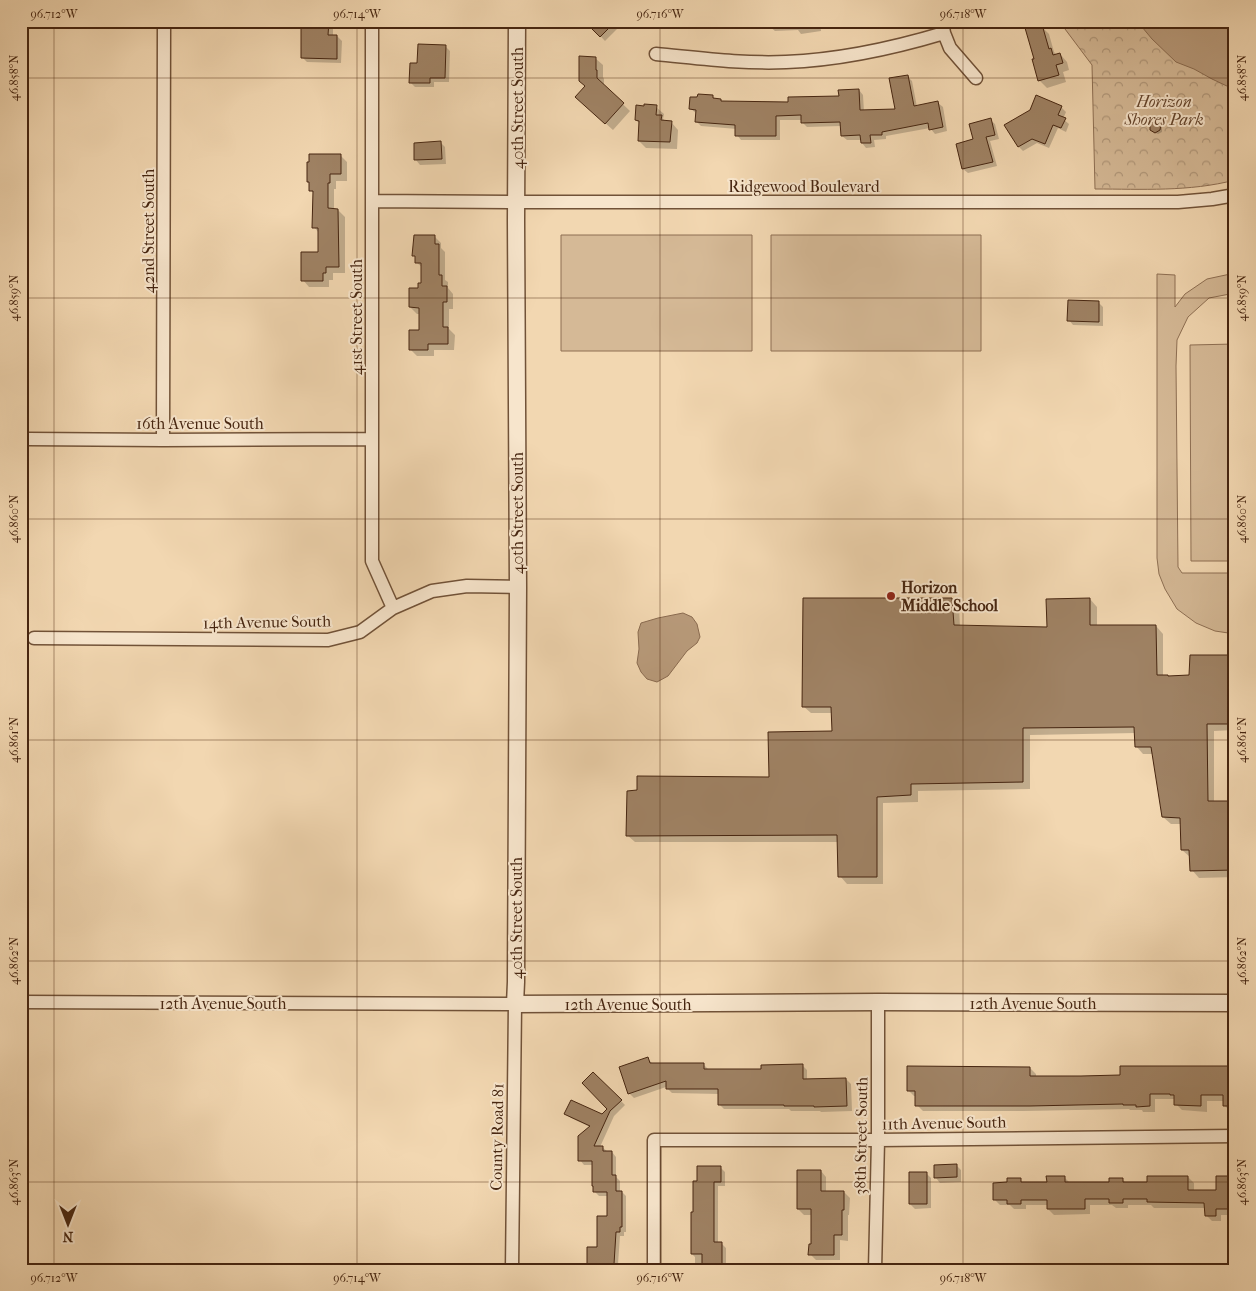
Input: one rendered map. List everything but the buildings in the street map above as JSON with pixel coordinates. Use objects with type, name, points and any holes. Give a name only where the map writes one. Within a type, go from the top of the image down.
[{"type":"street","name":"42nd Street South","points":[[163,440],[164,21]]},
{"type":"street","name":"41st Street South","points":[[372,21],[372,560],[393,608]]},
{"type":"street","name":"40th Street South","points":[[515,1004],[518,587],[517,21]]},
{"type":"street","points":[[656,54],[764,62],[831,58],[883,49],[943,27],[950,48],[976,78]]},
{"type":"street","name":"Ridgewood Boulevard","points":[[372,201],[1178,202],[1212,200],[1235,195]]},
{"type":"street","name":"16th Avenue South","points":[[28,439],[372,439]]},
{"type":"street","name":"14th Avenue South","points":[[34,638],[328,640],[360,632],[393,608],[432,591],[467,586],[518,587]]},
{"type":"street","name":"12th Avenue South","points":[[21,1002],[515,1004],[1235,1003]]},
{"type":"street","name":"38th Street South","points":[[875,1270],[878,1140],[878,1002]]},
{"type":"street","name":"County Road 81","points":[[512,1270],[515,1004]]},
{"type":"street","name":"11th Avenue South","points":[[654,1270],[654,1140],[878,1140],[1235,1136]]},
{"type":"green space","name":"Horizon Shores Park","points":[[1059,21],[1235,21],[1235,180],[1183,188],[1095,189],[1092,65]]},
{"type":"green space","points":[[561,235],[752,235],[752,351],[561,351]]},
{"type":"green space","points":[[771,235],[981,235],[981,351],[771,351]]},
{"type":"green space","points":[[1235,273],[1235,293],[1209,298],[1188,317],[1177,340],[1176,366],[1178,567],[1182,573],[1235,573],[1235,634],[1215,631],[1196,623],[1177,609],[1165,589],[1159,574],[1157,558],[1157,274],[1175,275],[1175,307],[1185,294],[1207,279]]},
{"type":"green space","points":[[1235,344],[1235,561],[1191,561],[1190,345]]},
{"type":"shaded area","points":[[1137,21],[1235,21],[1235,85],[1229,87],[1176,62],[1152,39]]},
{"type":"shaded area","points":[[683,613],[692,617],[697,624],[700,637],[697,643],[687,651],[668,676],[657,682],[647,679],[637,663],[639,649],[638,632],[641,623]]},
{"type":"place","name":"Horizon Middle School","points":[[891,596]]}]
